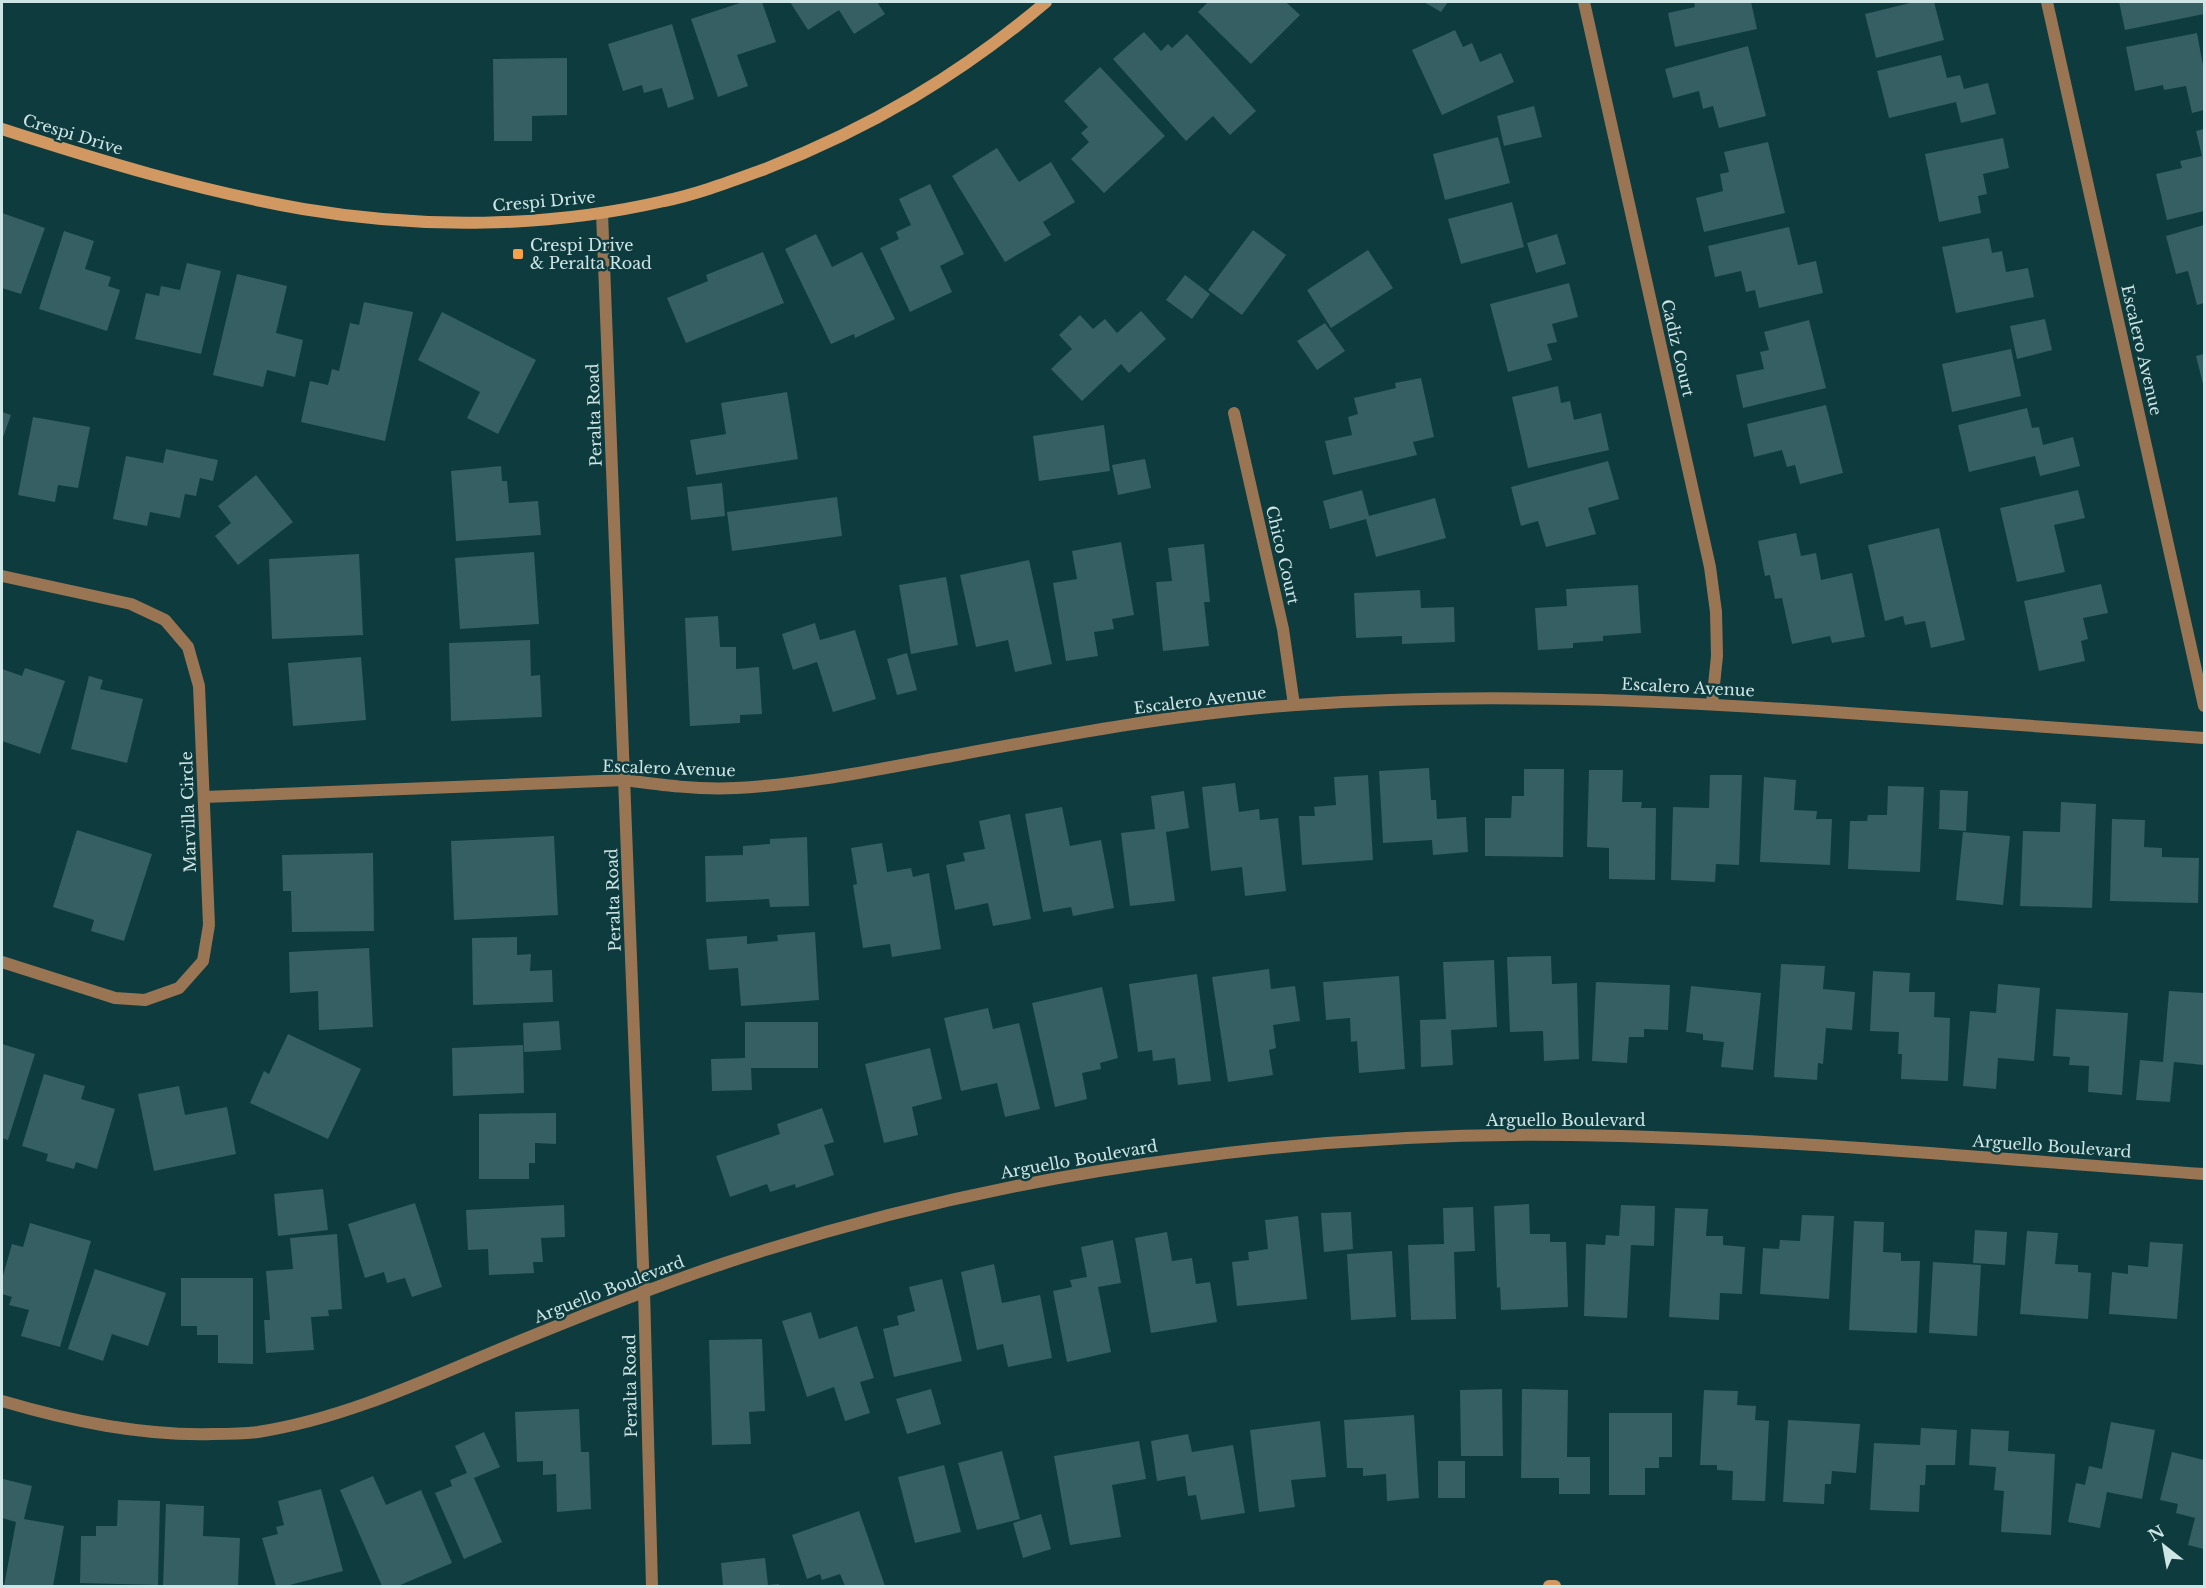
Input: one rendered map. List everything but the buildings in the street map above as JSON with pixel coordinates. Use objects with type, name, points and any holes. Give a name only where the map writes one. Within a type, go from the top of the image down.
[{"type":"street","name":"Crespi Drive","points":[[2,129],[156,177],[229,195],[306,209],[381,218],[454,223],[522,221],[602,213],[665,201],[735,180],[811,151],[879,117],[944,80],[1009,33],[1046,2]]},
{"type":"street","name":"Cadiz Court","points":[[1584,2],[1710,567],[1716,612],[1717,656],[1712,704]]},
{"type":"street","name":"Escalero Avenue","points":[[2047,2],[2205,706]]},
{"type":"street","name":"Peralta Road","points":[[602,213],[644,1291],[652,1587]]},
{"type":"street","name":"Chico Court","points":[[1234,413],[1283,629],[1294,705]]},
{"type":"street","name":"Marvilla Circle","points":[[2,576],[131,604],[165,620],[188,647],[199,686],[209,926],[203,961],[179,988],[145,1000],[115,998],[2,962]]},
{"type":"street","name":"Escalero Avenue","points":[[204,797],[624,780],[677,787],[732,788],[791,784],[1180,717],[1294,705],[1402,699],[1507,697],[1712,704],[2205,738]]},
{"type":"street","name":"Arguello Boulevard","points":[[2,1401],[40,1412],[112,1427],[183,1435],[253,1433],[322,1419],[393,1394],[644,1291],[811,1236],[989,1192],[1190,1157],[1382,1139],[1502,1135],[1653,1137],[1738,1140],[2205,1174]]},
{"type":"street","points":[[1549,1587],[1555,1587]]},
{"type":"place","name":"Crespi Drive & Peralta Road","points":[[518,254]]}]
